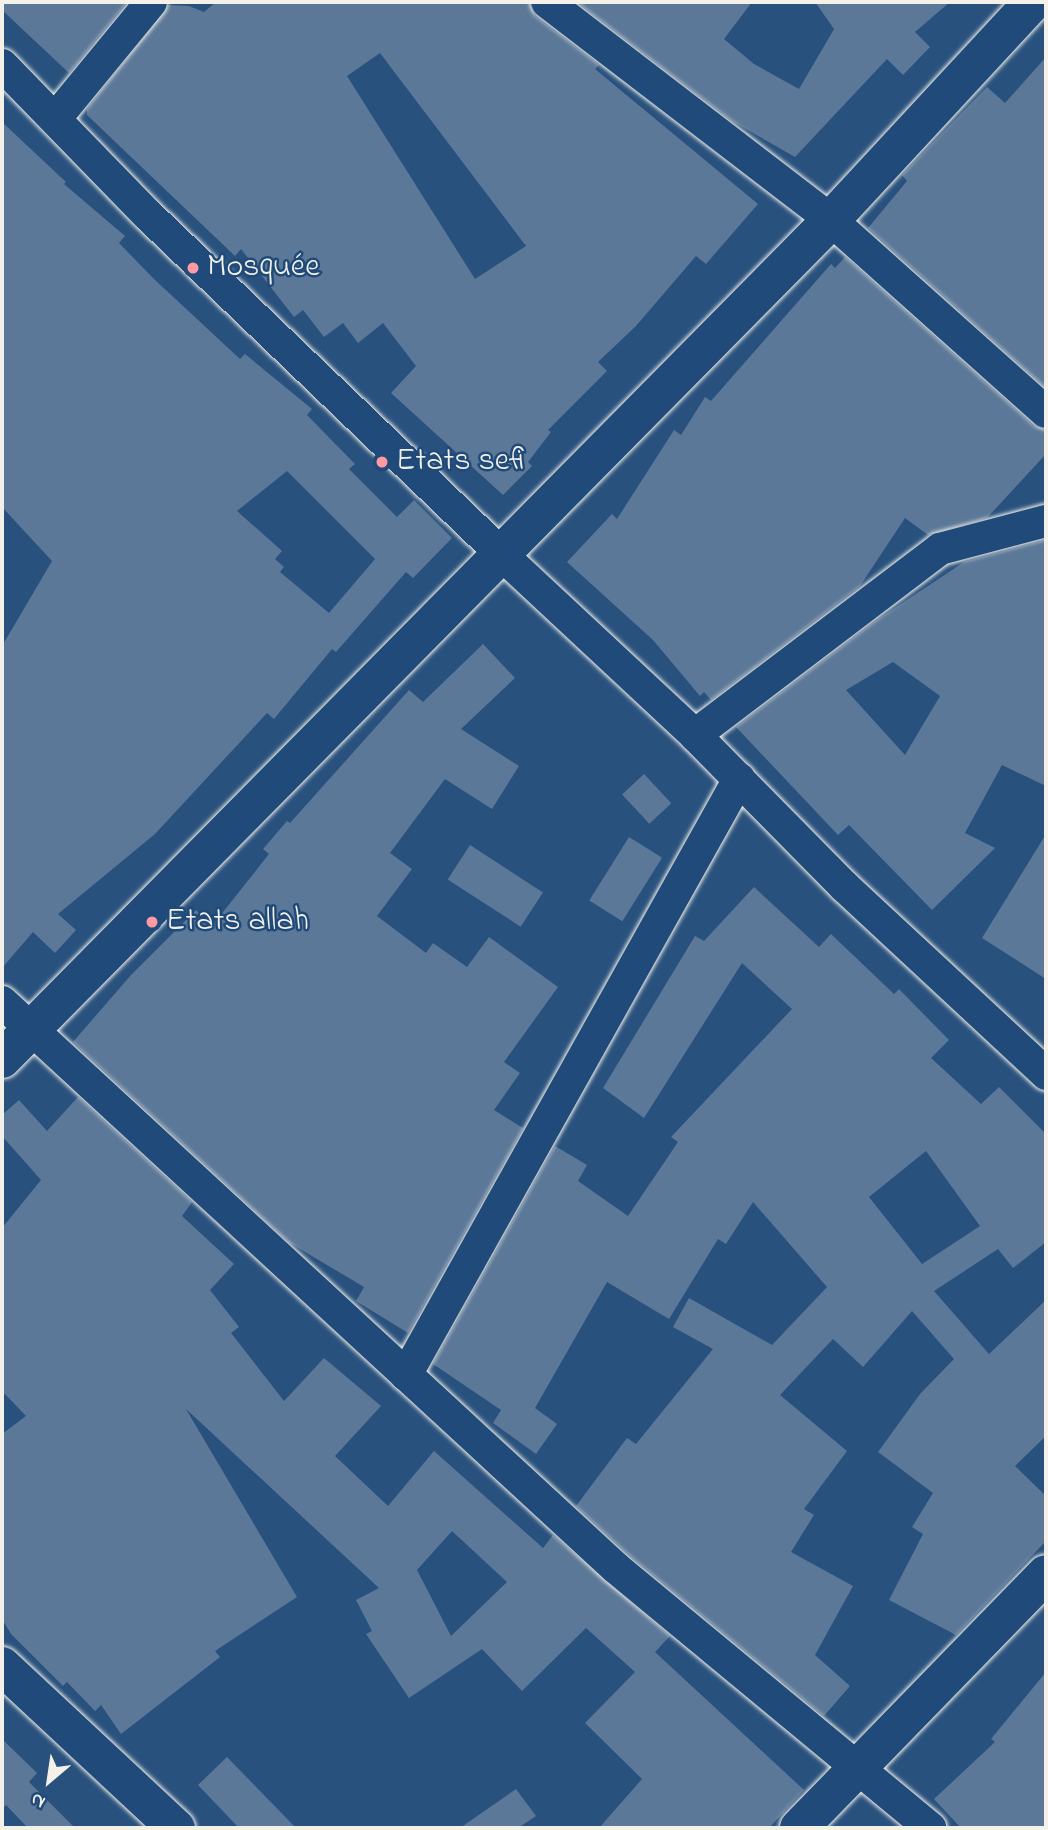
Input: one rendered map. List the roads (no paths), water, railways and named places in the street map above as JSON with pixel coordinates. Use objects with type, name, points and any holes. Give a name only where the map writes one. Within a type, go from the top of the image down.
[{"type":"street","points":[[55,119],[151,2]]},
{"type":"street","points":[[547,2],[831,220],[1046,412]]},
{"type":"street","points":[[2,1059],[831,220],[1033,2]]},
{"type":"street","points":[[2,65],[149,215],[501,554],[695,735],[845,887],[1046,1073]]},
{"type":"street","points":[[695,735],[940,549],[1046,520]]},
{"type":"street","points":[[406,1375],[738,779]]},
{"type":"street","points":[[2,1002],[616,1568],[930,1828]]},
{"type":"street","points":[[799,1828],[1046,1574]]},
{"type":"street","points":[[2,1666],[176,1828]]},
{"type":"place","name":"Mosquée","points":[[193,268]]},
{"type":"place","name":"Etats sefi","points":[[382,462]]},
{"type":"place","name":"Etats allah","points":[[152,922]]}]
